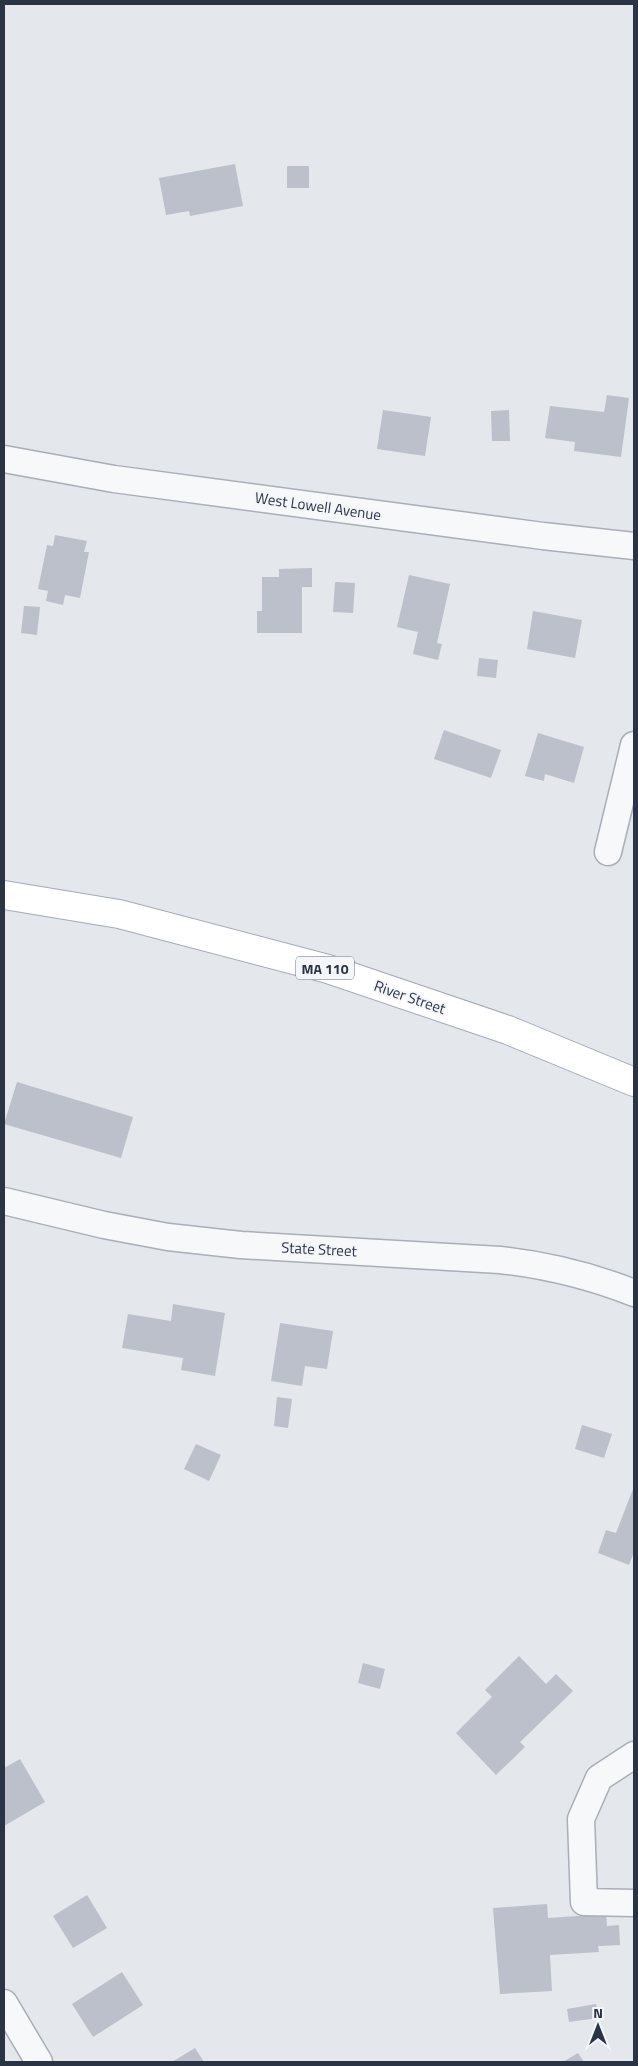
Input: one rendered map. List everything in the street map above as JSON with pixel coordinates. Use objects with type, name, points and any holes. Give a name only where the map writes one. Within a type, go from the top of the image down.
[{"type":"main road","name":"River Street","points":[[4,895],[119,914],[328,969],[508,1030],[634,1082]]},
{"type":"street","name":"West Lowell Avenue","points":[[4,459],[122,480],[543,536],[634,546]]},
{"type":"street","points":[[608,852],[634,745]]},
{"type":"street","name":"State Street","points":[[4,1201],[168,1238],[241,1245],[500,1260],[531,1264],[609,1283],[634,1293]]},
{"type":"street","points":[[634,1755],[600,1778],[581,1818],[584,1902],[634,1903]]},
{"type":"street","points":[[4,2003],[39,2062]]},
{"type":"building","points":[[235,164],[243,206],[190,216],[189,211],[166,215],[159,178]]},
{"type":"building","points":[[287,166],[309,166],[309,188],[287,188]]},
{"type":"building","points":[[607,395],[629,398],[621,457],[574,451],[575,442],[545,438],[550,406],[604,412]]},
{"type":"building","points":[[383,410],[431,417],[425,456],[377,449]]},
{"type":"building","points":[[509,410],[510,441],[492,441],[491,411]]},
{"type":"building","points":[[55,535],[87,541],[84,552],[89,552],[80,598],[65,595],[63,605],[46,601],[48,591],[38,589],[47,545],[53,546]]},
{"type":"building","points":[[312,568],[312,587],[302,587],[302,633],[257,633],[257,611],[262,611],[262,577],[279,577],[279,569]]},
{"type":"building","points":[[409,575],[450,584],[437,643],[442,644],[438,660],[413,654],[418,632],[397,627]]},
{"type":"building","points":[[335,582],[355,583],[353,613],[333,612]]},
{"type":"building","points":[[24,606],[40,607],[37,635],[21,633]]},
{"type":"building","points":[[533,611],[582,620],[575,658],[527,649]]},
{"type":"building","points":[[479,658],[498,660],[496,678],[477,676]]},
{"type":"building","points":[[444,730],[501,750],[491,778],[434,759]]},
{"type":"building","points":[[538,733],[584,747],[574,783],[545,774],[544,781],[525,776]]},
{"type":"building","points":[[17,1082],[133,1117],[121,1158],[4,1124]]},
{"type":"building","points":[[173,1304],[225,1313],[215,1376],[181,1370],[183,1358],[122,1348],[128,1314],[171,1321]]},
{"type":"building","points":[[280,1323],[333,1331],[327,1369],[305,1366],[302,1386],[271,1381]]},
{"type":"building","points":[[277,1397],[292,1399],[288,1428],[274,1426]]},
{"type":"building","points":[[582,1425],[612,1434],[604,1458],[575,1449]]},
{"type":"building","points":[[196,1444],[221,1455],[209,1481],[184,1469]]},
{"type":"building","points":[[633,1489],[634,1552],[629,1565],[598,1553],[606,1530],[616,1533]]},
{"type":"building","points":[[519,1656],[546,1684],[556,1674],[573,1691],[520,1742],[525,1747],[496,1775],[456,1733],[492,1697],[485,1690]]},
{"type":"building","points":[[363,1663],[385,1669],[380,1689],[358,1683]]},
{"type":"building","points":[[20,1759],[45,1802],[4,1826],[4,1768]]},
{"type":"building","points":[[87,1895],[107,1928],[73,1948],[53,1916]]},
{"type":"building","points":[[547,1904],[548,1918],[606,1914],[607,1926],[619,1925],[620,1945],[598,1946],[599,1952],[550,1955],[552,1991],[500,1994],[493,1908]]},
{"type":"building","points":[[122,1972],[143,2005],[93,2037],[72,2004]]},
{"type":"building","points":[[596,2004],[598,2018],[569,2022],[567,2009]]},
{"type":"building","points":[[195,2048],[204,2062],[172,2062]]},
{"type":"building","points":[[578,2053],[584,2062],[563,2062]]}]
